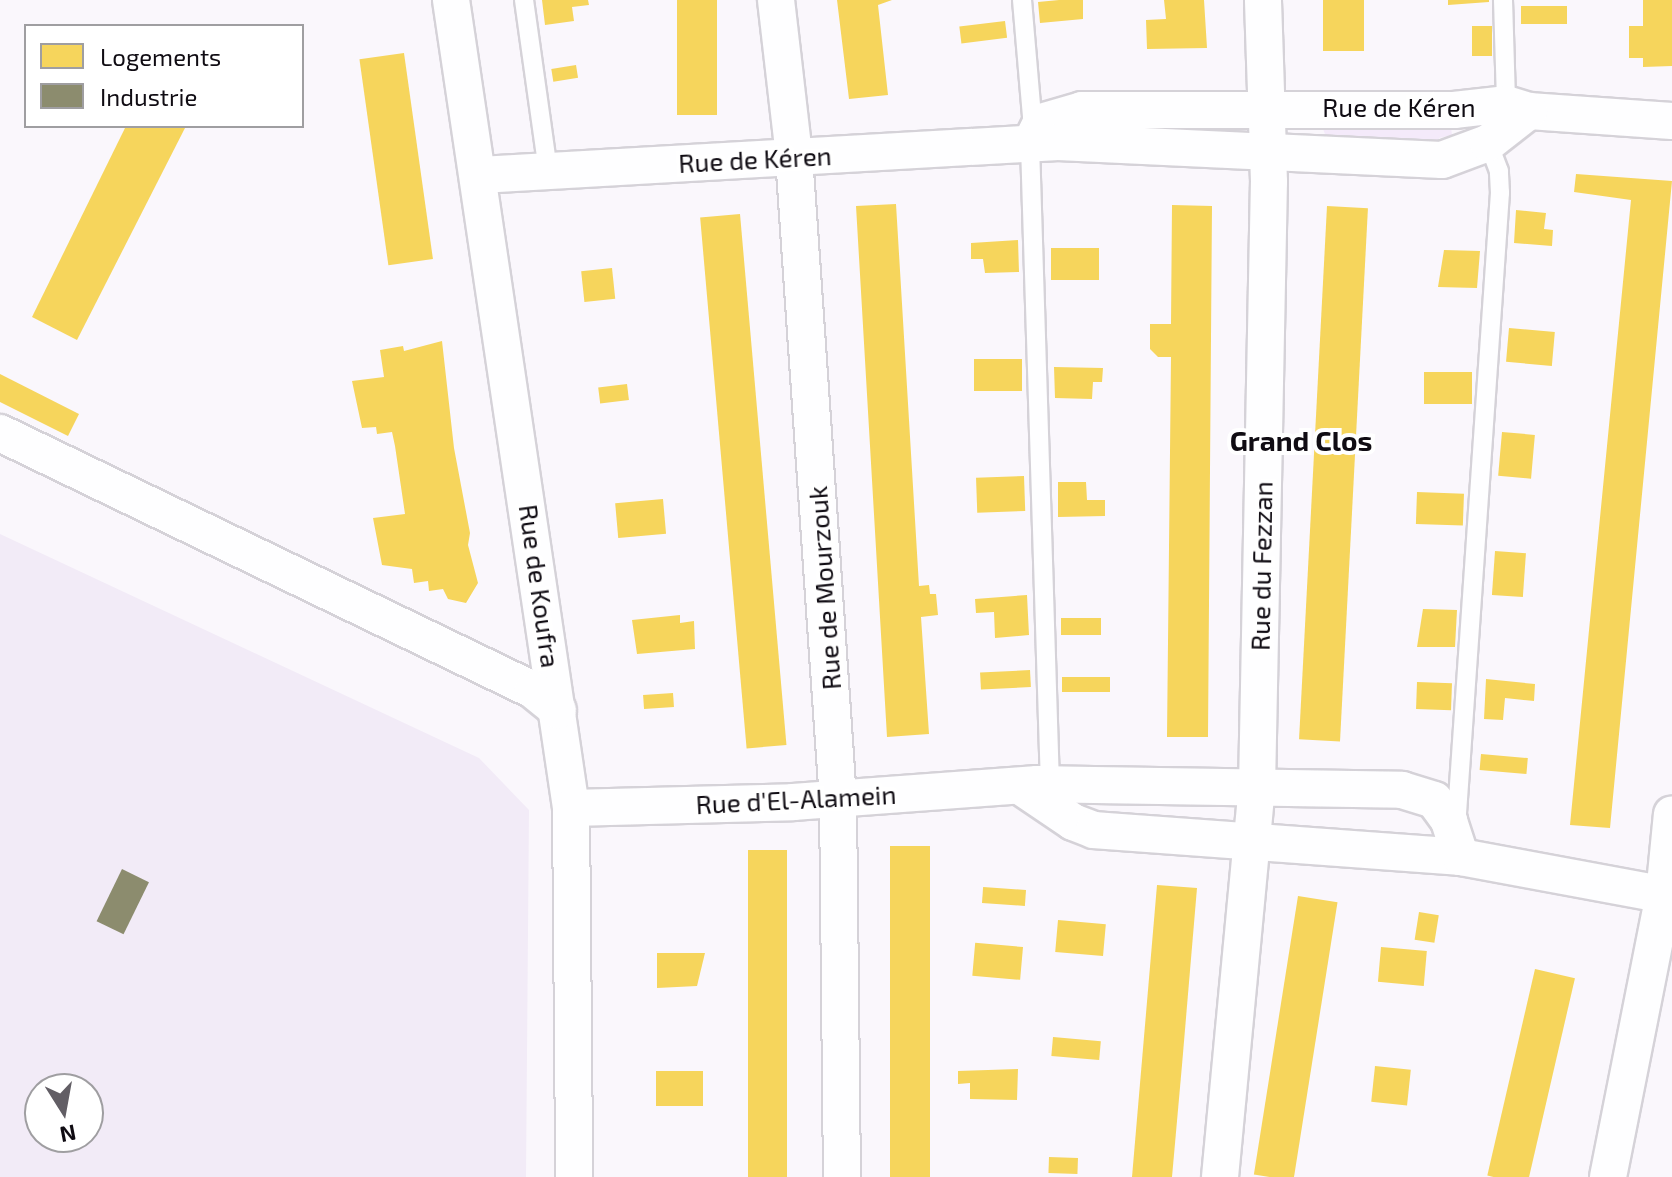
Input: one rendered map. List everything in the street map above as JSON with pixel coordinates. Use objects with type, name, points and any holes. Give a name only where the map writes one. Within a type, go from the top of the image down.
[{"type":"street","name":"Rue de Koufra","points":[[451,0],[480,175],[571,808],[574,1177]]},
{"type":"street","name":"Rue de Mourzouk","points":[[776,0],[794,156],[838,799],[842,1177]]},
{"type":"street","points":[[1263,0],[1268,151]]},
{"type":"street","name":"Rue de Kéren","points":[[1032,137],[1051,116],[1082,110],[1268,107],[1454,110],[1518,107],[1672,121]]},
{"type":"street","name":"Rue de Kéren","points":[[480,175],[794,156],[1032,137],[1442,160],[1488,143],[1518,107]]},
{"type":"street","name":"Rue du Fezzan","points":[[1257,788],[1268,151]]},
{"type":"street","points":[[0,433],[533,690],[558,710]]},
{"type":"street","points":[[1035,785],[1094,830],[1458,846],[1668,895]]},
{"type":"street","name":"Rue d'El-Alamein","points":[[571,808],[838,799],[1035,785],[1421,793],[1434,800],[1458,846]]},
{"type":"street","points":[[1220,1177],[1257,788]]},
{"type":"street","points":[[1608,1177],[1668,895],[1672,814]]},
{"type":"lane","points":[[524,0],[548,171]]},
{"type":"lane","points":[[1022,0],[1032,137],[1035,785]]},
{"type":"lane","points":[[1503,0],[1518,107]]},
{"type":"lane","points":[[1458,846],[1500,193],[1499,171],[1488,143]]},
{"type":"shaded area","points":[[1321,124],[1451,127],[1452,135],[1439,138],[1439,145],[1327,139]]},
{"type":"shaded area","points":[[0,534],[479,758],[529,810],[526,1177],[0,1177]]},
{"type":"building: Logements","points":[[542,0],[588,0],[589,5],[572,7],[574,21],[545,25]]},
{"type":"building: Logements","points":[[677,0],[717,0],[717,115],[677,115]]},
{"type":"building: Logements","points":[[837,0],[892,0],[878,5],[888,95],[849,99]]},
{"type":"building: Logements","points":[[1083,0],[1083,19],[1040,23],[1038,2]]},
{"type":"building: Logements","points":[[1164,0],[1204,0],[1207,48],[1147,49],[1146,20],[1166,19]]},
{"type":"building: Logements","points":[[1323,0],[1364,0],[1364,51],[1323,51]]},
{"type":"building: Logements","points":[[1448,0],[1489,0],[1489,2],[1448,5]]},
{"type":"building: Logements","points":[[1643,0],[1672,0],[1672,66],[1643,67],[1643,58],[1629,58],[1629,26],[1643,26]]},
{"type":"building: Logements","points":[[1521,6],[1567,6],[1567,24],[1521,24]]},
{"type":"building: Logements","points":[[1005,21],[1007,38],[961,43],[959,27]]},
{"type":"building: Logements","points":[[1472,26],[1492,26],[1492,56],[1472,56]]},
{"type":"building: Logements","points":[[404,53],[433,259],[388,265],[359,59]]},
{"type":"building: Logements","points":[[576,65],[578,78],[553,82],[551,69]]},
{"type":"building: Logements","points":[[125,128],[185,128],[77,340],[32,317]]},
{"type":"building: Logements","points":[[1576,174],[1672,181],[1610,828],[1570,825],[1631,200],[1574,192]]},
{"type":"building: Logements","points":[[896,204],[919,586],[929,585],[930,594],[936,594],[938,615],[921,617],[929,734],[887,737],[856,206]]},
{"type":"building: Logements","points":[[1172,205],[1212,206],[1208,737],[1167,737],[1171,357],[1158,357],[1150,349],[1150,324],[1171,324]]},
{"type":"building: Logements","points":[[1327,206],[1368,208],[1340,741],[1299,739]]},
{"type":"building: Logements","points":[[1516,210],[1546,213],[1544,229],[1553,230],[1552,246],[1514,243]]},
{"type":"building: Logements","points":[[740,214],[786,745],[747,748],[700,217]]},
{"type":"building: Logements","points":[[1018,240],[1019,272],[985,273],[983,259],[971,259],[971,243]]},
{"type":"building: Logements","points":[[1051,248],[1099,248],[1099,280],[1051,280]]},
{"type":"building: Logements","points":[[1444,250],[1480,251],[1477,288],[1438,287]]},
{"type":"building: Logements","points":[[612,268],[615,299],[584,302],[581,271]]},
{"type":"building: Logements","points":[[1509,328],[1555,332],[1552,366],[1506,362]]},
{"type":"building: Logements","points":[[442,341],[454,448],[470,533],[468,545],[478,583],[466,603],[448,599],[443,589],[429,591],[428,581],[414,583],[412,569],[382,565],[373,518],[405,514],[395,446],[392,432],[377,434],[376,427],[362,428],[352,381],[384,377],[380,350],[403,346],[404,351]]},
{"type":"building: Logements","points":[[974,359],[1022,359],[1022,391],[974,391]]},
{"type":"building: Logements","points":[[1054,367],[1103,368],[1102,382],[1093,382],[1092,399],[1055,398]]},
{"type":"building: Logements","points":[[1424,372],[1472,372],[1472,404],[1424,404]]},
{"type":"building: Logements","points":[[0,374],[79,414],[68,436],[0,402]]},
{"type":"building: Logements","points":[[627,384],[629,400],[600,403],[598,388]]},
{"type":"building: Logements","points":[[1502,432],[1535,435],[1531,479],[1498,476]]},
{"type":"building: Logements","points":[[1024,476],[1025,511],[977,513],[976,478]]},
{"type":"building: Logements","points":[[1058,482],[1086,482],[1087,500],[1105,500],[1105,516],[1058,517]]},
{"type":"building: Logements","points":[[1417,492],[1464,494],[1463,526],[1416,524]]},
{"type":"building: Logements","points":[[663,499],[666,534],[618,538],[615,503]]},
{"type":"building: Logements","points":[[1495,551],[1526,553],[1523,597],[1492,595]]},
{"type":"building: Logements","points":[[1027,595],[1029,635],[995,638],[994,612],[976,613],[975,599]]},
{"type":"building: Logements","points":[[1423,609],[1457,610],[1455,647],[1417,647]]},
{"type":"building: Logements","points":[[680,615],[680,623],[694,621],[695,649],[637,654],[632,620]]},
{"type":"building: Logements","points":[[1061,618],[1101,618],[1101,635],[1061,635]]},
{"type":"building: Logements","points":[[1030,670],[1031,687],[981,690],[980,673]]},
{"type":"building: Logements","points":[[1062,677],[1110,677],[1110,692],[1062,692]]},
{"type":"building: Logements","points":[[1486,679],[1535,684],[1534,701],[1505,698],[1503,720],[1484,719]]},
{"type":"building: Logements","points":[[1417,682],[1452,683],[1451,710],[1416,709]]},
{"type":"building: Logements","points":[[673,693],[674,707],[644,709],[643,695]]},
{"type":"building: Logements","points":[[1481,754],[1528,758],[1526,774],[1480,770]]},
{"type":"building: Logements","points":[[890,846],[930,846],[930,1177],[890,1177]]},
{"type":"building: Logements","points":[[748,850],[787,850],[787,1177],[748,1177]]},
{"type":"building: Logements","points":[[1157,885],[1197,888],[1182,1065],[1172,1177],[1132,1177]]},
{"type":"building: Logements","points":[[983,887],[1026,890],[1025,906],[982,903]]},
{"type":"building: Logements","points":[[1298,896],[1338,902],[1294,1177],[1254,1175]]},
{"type":"building: Logements","points":[[1419,912],[1439,915],[1434,943],[1415,940]]},
{"type":"building: Logements","points":[[1058,920],[1106,924],[1103,956],[1055,952]]},
{"type":"building: Logements","points":[[975,943],[1023,947],[1020,980],[972,976]]},
{"type":"building: Logements","points":[[1381,947],[1427,951],[1424,986],[1378,982]]},
{"type":"building: Logements","points":[[657,953],[705,953],[697,986],[657,988]]},
{"type":"building: Logements","points":[[1535,969],[1575,978],[1529,1177],[1487,1176]]},
{"type":"building: Logements","points":[[1053,1037],[1101,1041],[1099,1060],[1051,1056]]},
{"type":"building: Logements","points":[[1375,1066],[1411,1070],[1407,1106],[1371,1102]]},
{"type":"building: Logements","points":[[1018,1069],[1017,1100],[970,1099],[970,1083],[958,1084],[958,1071]]},
{"type":"building: Logements","points":[[656,1071],[703,1071],[703,1106],[656,1106]]},
{"type":"building: Logements","points":[[1049,1157],[1078,1158],[1077,1174],[1048,1173]]},
{"type":"building: Industrie","points":[[122,869],[149,882],[124,934],[97,921]]},
{"type":"district","name":"Grand Clos","points":[[1301,440]]}]
